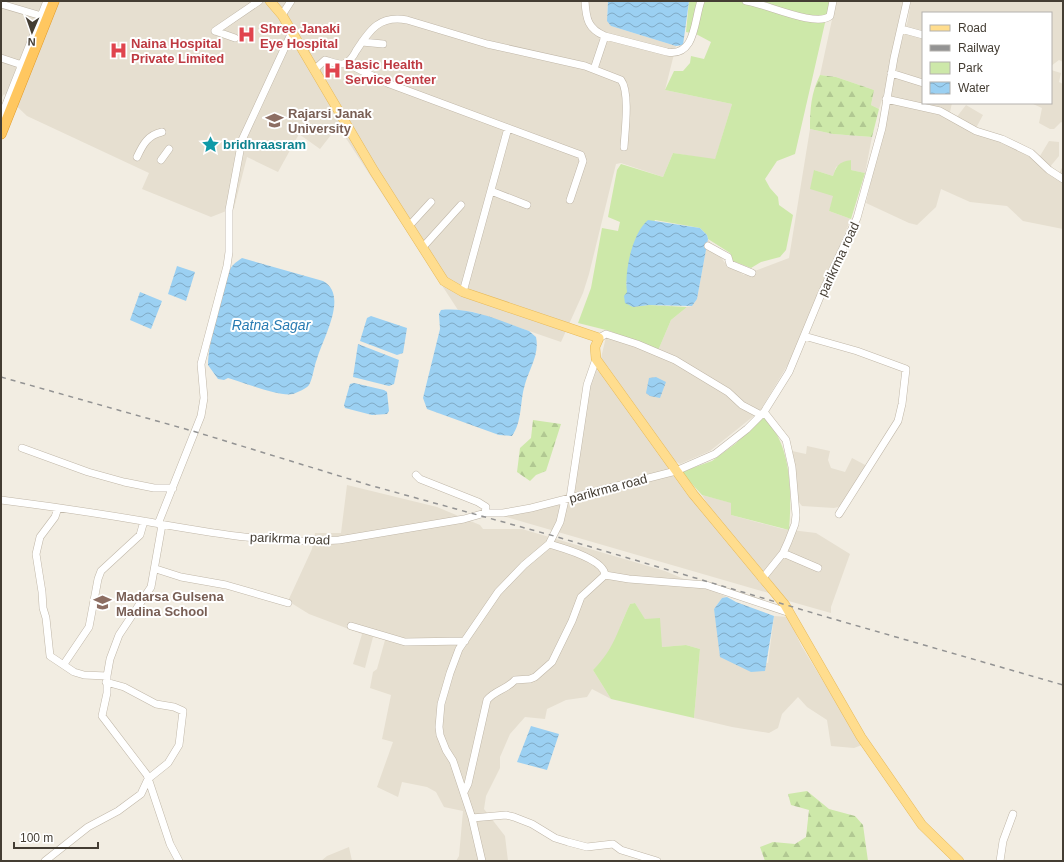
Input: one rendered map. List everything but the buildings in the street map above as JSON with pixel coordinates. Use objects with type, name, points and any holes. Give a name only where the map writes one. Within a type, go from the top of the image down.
[{"type":"highway","points":[[1,134],[45,17],[54,1]]},
{"type":"main road","points":[[270,1],[282,15],[374,172],[444,281],[463,292],[599,338],[595,347],[596,359],[676,471],[762,579],[785,605],[787,612],[861,737],[917,819],[959,861]]},
{"type":"street","points":[[1,117],[22,66],[45,17],[47,1]]},
{"type":"street","points":[[235,38],[216,30],[259,1]]},
{"type":"street","points":[[282,15],[291,1]]},
{"type":"street","points":[[585,1],[590,25],[595,31],[605,36],[676,53],[687,47],[702,1]]},
{"type":"street","points":[[746,1],[757,2],[798,16],[822,20],[830,16],[833,1]]},
{"type":"street","name":"parikrma road","points":[[1,500],[238,536],[319,542],[464,519],[485,513],[510,512],[676,471],[715,454],[747,429],[762,414],[789,372],[820,297],[857,218],[882,128],[891,73],[907,1]]},
{"type":"street","points":[[1,4],[45,17]]},
{"type":"street","points":[[346,63],[353,56],[370,30],[389,19],[401,19],[487,44],[559,59],[594,69],[623,82],[626,114],[624,147]]},
{"type":"street","points":[[901,29],[922,35]]},
{"type":"street","points":[[179,861],[170,844],[148,780],[102,716],[107,693],[106,679],[110,659],[120,635],[151,587],[156,569],[160,524],[201,416],[204,398],[201,364],[227,266],[229,252],[229,210],[241,146],[248,125],[292,32]]},
{"type":"street","points":[[594,69],[605,36]]},
{"type":"street","points":[[362,42],[383,44]]},
{"type":"street","points":[[1,58],[22,66]]},
{"type":"street","points":[[314,70],[325,60],[338,64],[346,63],[387,83],[578,154],[583,157],[570,200]]},
{"type":"street","points":[[891,73],[922,83]]},
{"type":"street","points":[[886,99],[940,111],[958,123],[976,131],[1002,139],[1031,153],[1049,170],[1063,179]]},
{"type":"street","points":[[463,292],[508,128]]},
{"type":"street","points":[[137,156],[149,137],[153,134],[162,132]]},
{"type":"street","points":[[161,160],[169,149]]},
{"type":"street","points":[[491,191],[526,205]]},
{"type":"street","points":[[409,226],[431,202]]},
{"type":"street","points":[[423,247],[461,205]]},
{"type":"street","points":[[708,246],[728,256],[730,264],[752,273]]},
{"type":"street","points":[[599,338],[606,334],[621,338],[675,360],[728,392],[742,405],[762,414],[786,440],[792,467],[795,524],[783,553],[762,579]]},
{"type":"street","points":[[804,336],[857,351],[906,369],[902,404],[898,421],[839,514]]},
{"type":"street","points":[[482,861],[464,792],[453,761],[442,743],[439,727],[441,704],[459,649],[498,592],[528,561],[549,544],[554,536],[567,499],[586,385],[596,359]]},
{"type":"street","points":[[22,448],[124,482],[154,488],[173,488]]},
{"type":"street","points":[[416,475],[420,479],[478,502],[486,507],[485,513]]},
{"type":"street","points":[[45,861],[88,827],[118,811],[141,794],[148,780],[168,763],[179,744],[183,712],[174,707],[156,704],[106,679],[74,672],[50,656],[46,618],[43,608],[36,554],[40,537],[55,517],[58,508]]},
{"type":"street","points":[[64,664],[89,627],[98,579],[101,571],[140,535],[144,521]]},
{"type":"street","points":[[549,544],[589,558],[600,565],[605,574]]},
{"type":"street","points":[[783,553],[818,568]]},
{"type":"street","points":[[156,569],[181,577],[226,585],[288,603]]},
{"type":"street","points":[[605,574],[629,579],[706,585],[787,612]]},
{"type":"street","points":[[464,792],[468,784],[487,700],[495,692],[508,688],[516,680],[530,679],[546,669],[555,658],[580,597],[605,574]]},
{"type":"street","points":[[351,626],[405,642],[465,641]]},
{"type":"street","points":[[1000,861],[1003,841],[1013,814]]},
{"type":"street","points":[[472,818],[506,815],[532,824],[555,838],[568,842],[591,847],[613,844],[621,850],[657,861]]},
{"type":"shaded area","points":[[1,1],[608,1],[607,14],[611,26],[676,46],[665,90],[732,104],[715,160],[673,153],[663,177],[621,163],[616,164],[589,274],[583,293],[561,342],[474,312],[458,310],[338,126],[320,149],[299,134],[278,172],[247,157],[234,208],[211,217],[142,189],[149,173],[27,116],[4,94],[1,99]]},
{"type":"shaded area","points":[[836,1],[905,1],[889,76],[879,109],[871,105],[874,90],[836,77],[820,75]]},
{"type":"shaded area","points":[[911,1],[1063,1],[1063,62],[1059,60],[1052,65],[1052,12],[922,12],[922,104],[952,104],[950,112],[956,118],[966,105],[983,115],[976,128],[1040,156],[1049,141],[1059,142],[1059,156],[1049,168],[1058,175],[1063,166],[1063,229],[1023,221],[1007,206],[970,202],[941,189],[936,207],[917,225],[909,223],[866,203],[898,54],[908,20]]},
{"type":"shaded area","points":[[1052,70],[1061,73],[1059,82],[1063,84],[1063,123],[1061,122],[1054,129],[1050,129],[1039,123],[1042,108],[1033,104],[1052,104]]},
{"type":"shaded area","points":[[810,129],[833,134],[872,137],[865,173],[851,170],[851,160],[836,167],[833,176],[814,170],[834,196],[829,211],[851,219],[790,361],[760,411],[710,451],[680,464],[669,457],[640,412],[601,358],[606,337],[657,353],[671,320],[687,307],[692,306],[697,299],[708,239],[725,263],[744,275],[789,258]]},
{"type":"shaded area","points":[[594,368],[605,376],[671,468],[660,474],[572,496],[588,390]]},
{"type":"shaded area","points":[[807,446],[830,451],[828,460],[831,468],[845,472],[852,458],[867,466],[842,506],[834,508],[802,506],[797,500],[792,451],[806,454]]},
{"type":"shaded area","points":[[676,474],[772,594],[503,516]]},
{"type":"shaded area","points":[[347,485],[437,507],[480,525],[483,529],[522,529],[665,571],[727,597],[722,598],[714,609],[719,637],[719,652],[768,663],[774,616],[788,617],[801,645],[862,745],[854,748],[831,746],[827,720],[807,707],[798,697],[782,714],[778,728],[769,733],[732,727],[694,718],[700,649],[686,645],[662,647],[635,603],[630,604],[621,624],[615,643],[606,657],[593,670],[611,699],[592,689],[587,697],[566,700],[547,709],[545,719],[525,717],[510,734],[500,757],[500,768],[486,796],[484,809],[505,836],[508,861],[456,861],[459,856],[463,811],[444,807],[436,792],[427,787],[402,782],[398,797],[377,787],[393,742],[382,739],[391,695],[370,688],[373,672],[377,669],[385,640],[373,637],[365,668],[353,664],[362,634],[309,614],[288,601],[312,549],[315,533],[341,533]]},
{"type":"shaded area","points":[[702,495],[732,503],[731,515],[783,529],[816,533],[850,554],[831,607],[831,613],[785,600],[717,519]]},
{"type":"shaded area","points":[[349,847],[352,861],[321,861],[327,856]]},
{"type":"green space","points":[[689,1],[830,1],[795,154],[777,161],[765,179],[770,188],[778,197],[779,205],[793,215],[786,250],[780,257],[761,262],[751,268],[733,261],[730,253],[708,239],[707,235],[700,228],[655,220],[626,283],[633,307],[649,305],[687,307],[671,320],[657,353],[610,331],[578,323],[591,288],[602,228],[618,231],[620,222],[608,217],[617,170],[621,164],[663,177],[673,153],[715,159],[732,104],[665,90],[674,71],[683,71],[690,63],[691,56],[704,59],[711,42],[696,34],[686,32]]},
{"type":"green space","points":[[820,75],[836,77],[874,90],[871,105],[879,109],[872,137],[833,134],[810,129],[812,101]]},
{"type":"green space","points":[[851,160],[851,170],[865,173],[851,219],[829,211],[833,196],[810,189],[814,170],[833,176],[839,165]]},
{"type":"green space","points":[[764,417],[773,428],[785,455],[790,485],[789,530],[731,515],[731,503],[702,495],[681,472],[712,461],[735,444]]},
{"type":"green space","points":[[533,420],[561,424],[546,471],[536,475],[530,481],[517,472],[520,448],[531,438]]},
{"type":"green space","points":[[635,603],[645,619],[660,618],[662,647],[686,645],[700,649],[694,718],[611,699],[593,670],[611,647],[630,604]]},
{"type":"green space","points":[[807,791],[829,809],[855,816],[863,825],[868,861],[765,861],[760,847],[773,842],[795,844],[806,837],[809,810],[791,805],[788,794]]},
{"type":"water","points":[[608,1],[689,1],[683,45],[676,46],[611,26],[607,21]]},
{"type":"water","points":[[648,220],[700,228],[707,235],[708,239],[697,299],[692,306],[649,305],[633,307],[625,303],[624,296],[627,292],[626,284],[630,254],[642,226]]},
{"type":"water","name":"Ratna Sagar","points":[[242,258],[323,281],[330,288],[334,296],[332,317],[309,385],[293,394],[270,391],[228,378],[224,380],[218,379],[208,365],[219,303],[226,279],[231,267]]},
{"type":"water","points":[[177,266],[195,272],[186,301],[168,294]]},
{"type":"water","points":[[140,292],[162,301],[151,329],[130,320]]},
{"type":"water","points":[[441,310],[463,311],[497,319],[529,331],[536,337],[537,344],[535,356],[524,388],[518,425],[512,436],[499,435],[427,409],[423,398],[440,329],[439,314]]},
{"type":"water","points":[[371,316],[407,328],[403,353],[397,355],[360,341],[367,318]]},
{"type":"water","points":[[358,344],[399,360],[394,384],[389,386],[353,377]]},
{"type":"water","points":[[656,377],[666,382],[660,398],[650,396],[646,393],[649,378]]},
{"type":"water","points":[[354,383],[387,392],[389,411],[387,414],[372,415],[345,408],[344,405],[350,384]]},
{"type":"water","points":[[727,597],[736,602],[774,616],[765,671],[751,672],[720,657],[714,609],[722,598]]},
{"type":"water","points":[[531,726],[559,734],[547,770],[517,762]]},
{"type":"railway","points":[[1,377],[196,432],[369,485],[554,536],[1063,685]]},
{"type":"place","name":"Shree Janaki Eye Hospital","points":[[247,35]]},
{"type":"place","name":"Naina Hospital Private Limited","points":[[118,50]]},
{"type":"place","name":"Basic Health Service Center","points":[[332,71]]},
{"type":"place","name":"Rajarsi Janak University","points":[[275,120]]},
{"type":"place","name":"bridhraasram","points":[[210,144]]},
{"type":"place","name":"Madarsa Gulsena Madina School","points":[[103,603]]}]
